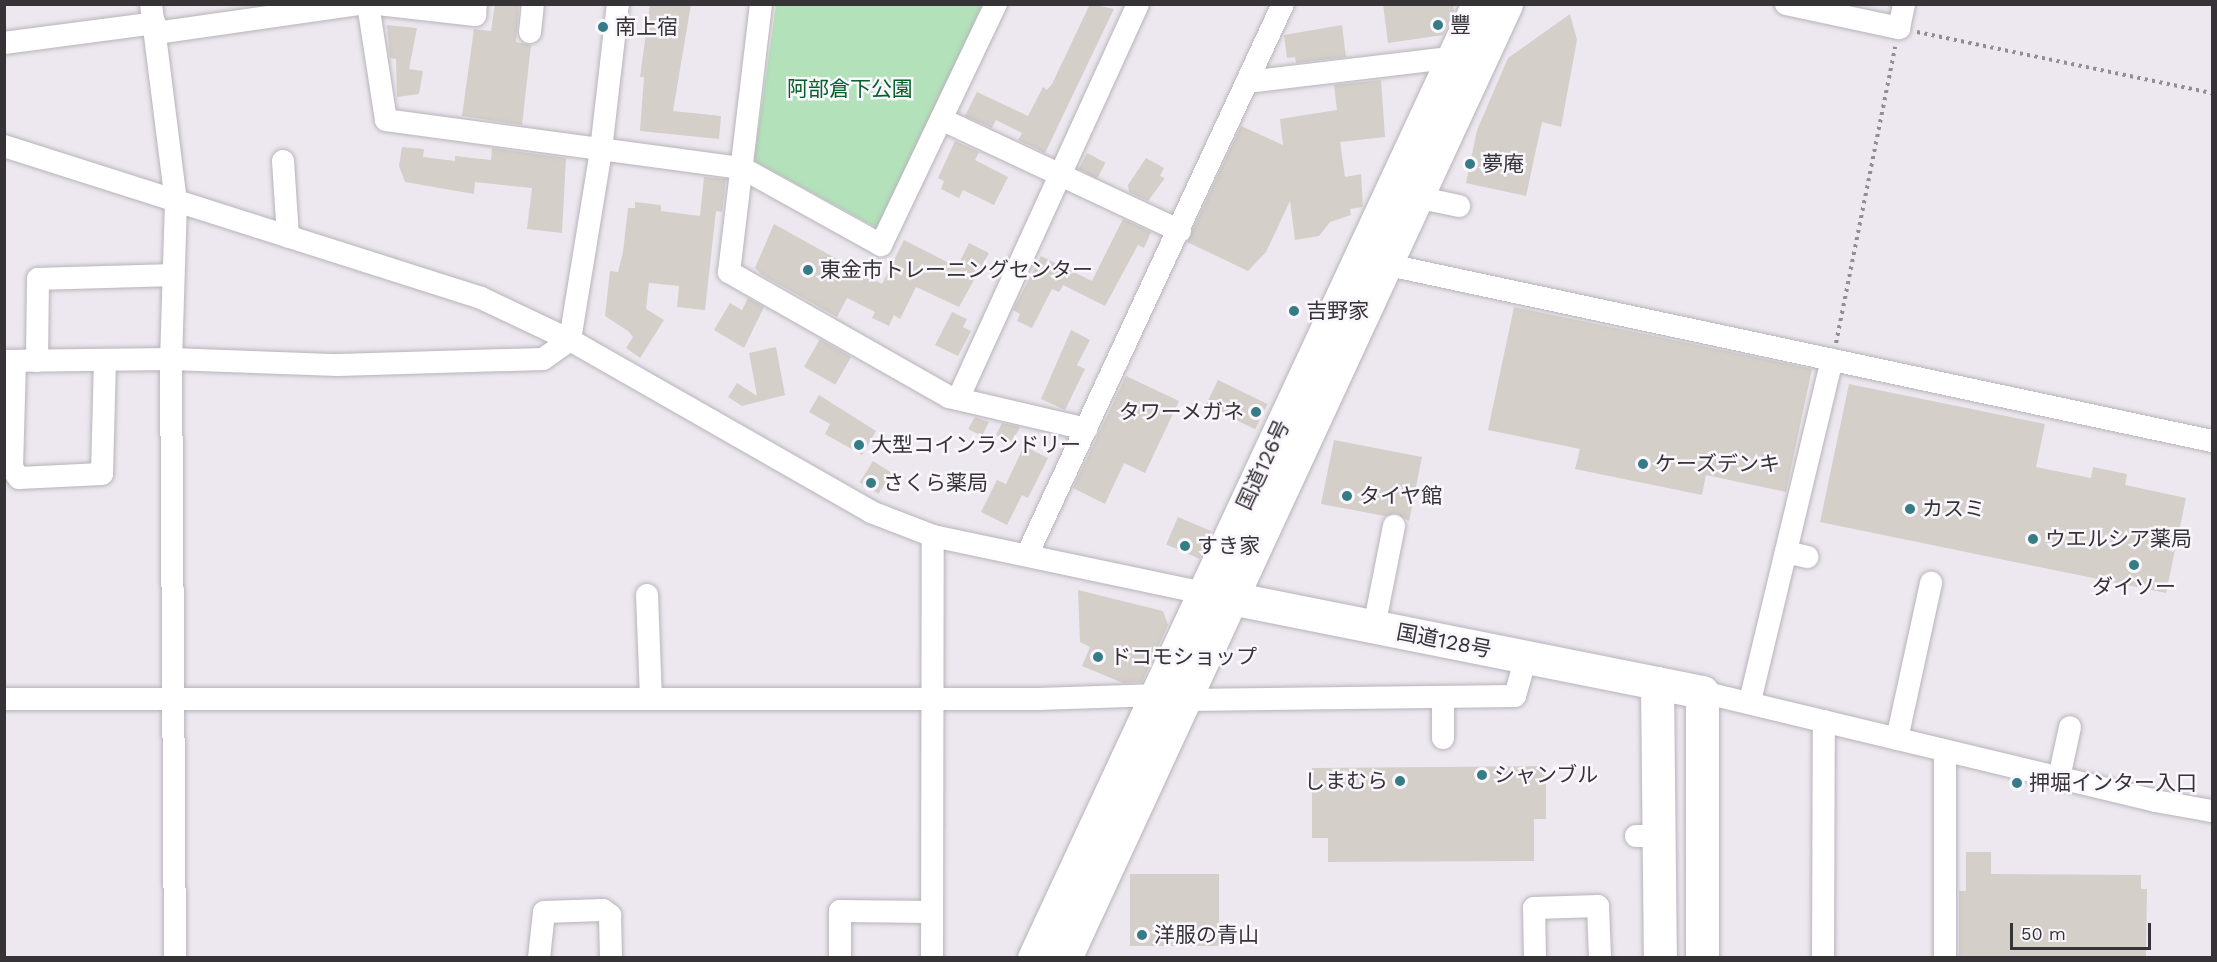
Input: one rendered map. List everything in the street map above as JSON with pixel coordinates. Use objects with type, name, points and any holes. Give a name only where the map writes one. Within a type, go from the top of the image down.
[{"type":"highway","name":"国道126号","points":[[1065,957],[1172,697],[1478,4]]},
{"type":"highway","name":"国道126号","points":[[1218,596],[1384,264],[1506,4]]},
{"type":"highway","name":"国道128号","points":[[1218,596],[1702,692]]},
{"type":"highway","points":[[1658,683],[1648,836],[1660,957]]},
{"type":"highway","points":[[1702,692],[1702,957]]},
{"type":"highway","name":"国道126号","points":[[1034,957],[1172,697]]},
{"type":"street","points":[[4,43],[154,20],[360,4]]},
{"type":"street","points":[[368,4],[386,120],[741,168],[881,245],[996,4]]},
{"type":"street","points":[[378,4],[475,15],[476,4]]},
{"type":"street","points":[[530,32],[533,4]]},
{"type":"street","points":[[105,360],[102,474],[19,478],[12,468],[10,361],[171,359],[338,365],[543,359],[570,340],[601,150],[618,4]]},
{"type":"street","points":[[761,4],[729,272],[958,399],[1086,429]]},
{"type":"street","points":[[958,399],[1138,4]]},
{"type":"street","points":[[1026,555],[1180,231],[1283,4]]},
{"type":"street","points":[[1786,4],[1809,7],[1899,28],[1904,4]]},
{"type":"street","points":[[154,20],[177,202],[171,359],[176,699],[175,957]]},
{"type":"street","points":[[1247,82],[1456,57]]},
{"type":"street","points":[[941,119],[1180,231]]},
{"type":"street","points":[[4,146],[481,298],[570,340],[871,512],[933,536],[1218,596]]},
{"type":"street","points":[[284,161],[288,237]]},
{"type":"street","points":[[1416,197],[1459,206]]},
{"type":"street","points":[[1384,264],[2212,441]]},
{"type":"street","points":[[37,361],[38,279],[173,275]]},
{"type":"street","points":[[1750,701],[1796,554],[1832,360]]},
{"type":"street","points":[[1374,627],[1394,526]]},
{"type":"street","points":[[932,957],[933,536]]},
{"type":"street","points":[[1897,739],[1931,583]]},
{"type":"street","points":[[647,595],[651,698]]},
{"type":"street","points":[[4,699],[1515,696],[1526,657]]},
{"type":"street","points":[[1702,692],[1750,701],[2059,778],[2212,811]]},
{"type":"street","points":[[1443,697],[1443,738]]},
{"type":"street","points":[[1823,957],[1824,721]]},
{"type":"street","points":[[2059,778],[2070,727]]},
{"type":"street","points":[[1945,751],[1945,957]]},
{"type":"street","points":[[1535,957],[1534,908],[1598,906],[1600,957]]},
{"type":"street","points":[[539,957],[544,912],[603,910],[610,915],[611,957]]},
{"type":"street","points":[[840,957],[840,911],[932,912]]},
{"type":"path","points":[[1832,360],[1899,28],[2212,93]]},
{"type":"green space","name":"阿部倉下公園","points":[[776,5],[983,5],[877,228],[754,161]]},
{"type":"building","points":[[495,4],[519,4],[516,42],[531,45],[522,125],[462,116],[474,29],[491,31]]},
{"type":"building","points":[[650,4],[691,4],[673,111],[721,116],[719,139],[640,131],[644,77],[640,77]]},
{"type":"building","points":[[1090,4],[1114,9],[1045,153],[1018,140],[1022,133],[996,120],[992,128],[965,116],[977,92],[1028,116],[1043,87],[1047,90],[1052,84]]},
{"type":"building","points":[[1383,4],[1453,4],[1454,11],[1443,35],[1388,43]]},
{"type":"building","points":[[1570,14],[1577,40],[1561,127],[1542,122],[1526,196],[1466,183],[1477,130],[1508,58]]},
{"type":"building","points":[[387,25],[417,28],[409,69],[423,71],[419,94],[397,97],[396,59],[390,58]]},
{"type":"building","points":[[1342,25],[1346,57],[1296,63],[1295,57],[1287,58],[1284,35]]},
{"type":"building","points":[[1381,80],[1385,137],[1340,142],[1345,177],[1361,174],[1363,207],[1350,209],[1351,215],[1330,222],[1319,236],[1295,240],[1290,201],[1266,252],[1248,271],[1187,242],[1241,126],[1283,145],[1280,119],[1337,110],[1334,85]]},
{"type":"building","points":[[955,141],[979,152],[975,160],[1008,177],[994,205],[963,190],[959,198],[941,189],[944,181],[938,178]]},
{"type":"building","points":[[402,147],[424,149],[423,157],[455,161],[455,156],[491,160],[492,148],[566,158],[562,233],[527,229],[532,188],[475,182],[474,194],[405,182],[399,166]]},
{"type":"building","points":[[1087,153],[1106,163],[1097,179],[1079,169]]},
{"type":"building","points":[[1146,158],[1164,168],[1160,176],[1165,178],[1148,201],[1129,192],[1128,185]]},
{"type":"building","points":[[704,177],[726,179],[722,212],[716,211],[705,310],[677,307],[679,286],[649,283],[646,309],[664,320],[640,358],[626,348],[633,337],[628,331],[605,316],[610,271],[618,272],[623,252],[628,208],[635,208],[635,202],[661,205],[661,211],[700,216]]},
{"type":"building","points":[[1123,219],[1151,232],[1144,248],[1138,245],[1105,306],[1063,285],[1059,292],[1052,289],[1032,328],[1017,321],[1020,314],[1013,310],[1041,256],[1092,281]]},
{"type":"building","points":[[774,224],[882,284],[904,240],[957,267],[969,243],[989,253],[959,307],[916,287],[900,319],[894,315],[889,326],[872,318],[875,312],[847,298],[837,317],[762,275],[755,268]]},
{"type":"building","points":[[748,298],[764,307],[744,348],[714,330],[730,303],[742,310]]},
{"type":"building","points":[[1514,307],[1812,369],[1786,492],[1706,475],[1702,495],[1575,469],[1580,449],[1488,430]]},
{"type":"building","points":[[952,312],[967,319],[963,327],[971,331],[958,356],[935,345]]},
{"type":"building","points":[[1071,330],[1090,340],[1077,365],[1085,369],[1065,410],[1041,399]]},
{"type":"building","points":[[820,339],[851,357],[835,385],[804,367]]},
{"type":"building","points":[[776,347],[785,395],[742,406],[728,397],[737,383],[757,396],[749,353]]},
{"type":"building","points":[[1126,376],[1179,401],[1145,473],[1124,463],[1105,504],[1073,488]]},
{"type":"building","points":[[1218,380],[1267,404],[1255,429],[1206,405]]},
{"type":"building","points":[[1849,384],[2045,424],[2036,467],[2091,478],[2093,467],[2127,474],[2125,485],[2186,498],[2166,593],[1820,522]]},
{"type":"building","points":[[819,395],[876,431],[862,455],[825,434],[830,424],[809,412]]},
{"type":"building","points":[[975,417],[989,422],[982,436],[968,429]]},
{"type":"building","points":[[1002,423],[1020,427],[1012,443],[996,435]]},
{"type":"building","points":[[1334,440],[1422,457],[1409,521],[1396,513],[1385,516],[1321,504]]},
{"type":"building","points":[[1024,446],[1048,458],[1028,498],[1022,495],[1007,525],[981,512],[997,480],[1006,484]]},
{"type":"building","points":[[873,461],[892,473],[878,494],[860,482]]},
{"type":"building","points":[[1178,517],[1211,531],[1199,559],[1166,545]]},
{"type":"building","points":[[1078,590],[1163,611],[1168,625],[1142,682],[1123,683],[1082,666],[1090,647],[1080,642]]},
{"type":"building","points":[[1546,766],[1546,819],[1534,819],[1534,861],[1328,862],[1328,838],[1312,838],[1312,768]]},
{"type":"building","points":[[1966,852],[1991,852],[1991,874],[2141,875],[2141,889],[2147,889],[2146,957],[1959,957],[1959,891],[1966,891]]},
{"type":"building","points":[[1130,874],[1219,874],[1219,946],[1130,946]]},
{"type":"place","name":"豐","points":[[1438,25]]},
{"type":"place","name":"南上宿","points":[[603,27]]},
{"type":"place","name":"夢庵","points":[[1470,164]]},
{"type":"place","name":"東金市トレーニングセンター","points":[[808,270]]},
{"type":"place","name":"吉野家","points":[[1294,311]]},
{"type":"place","name":"タワーメガネ","points":[[1256,412]]},
{"type":"place","name":"大型コインランドリー","points":[[859,445]]},
{"type":"place","name":"ケーズデンキ","points":[[1643,464]]},
{"type":"place","name":"さくら薬局","points":[[871,483]]},
{"type":"place","name":"タイヤ館","points":[[1347,496]]},
{"type":"place","name":"カスミ","points":[[1910,509]]},
{"type":"place","name":"ウエルシア薬局","points":[[2033,539]]},
{"type":"place","name":"すき家","points":[[1185,546]]},
{"type":"place","name":"ダイソー","points":[[2134,565]]},
{"type":"place","name":"ドコモショップ","points":[[1098,657]]},
{"type":"place","name":"シャンブル","points":[[1482,775]]},
{"type":"place","name":"しまむら","points":[[1400,781]]},
{"type":"place","name":"押堀インター入口","points":[[2017,783]]},
{"type":"place","name":"洋服の青山","points":[[1142,935]]}]
